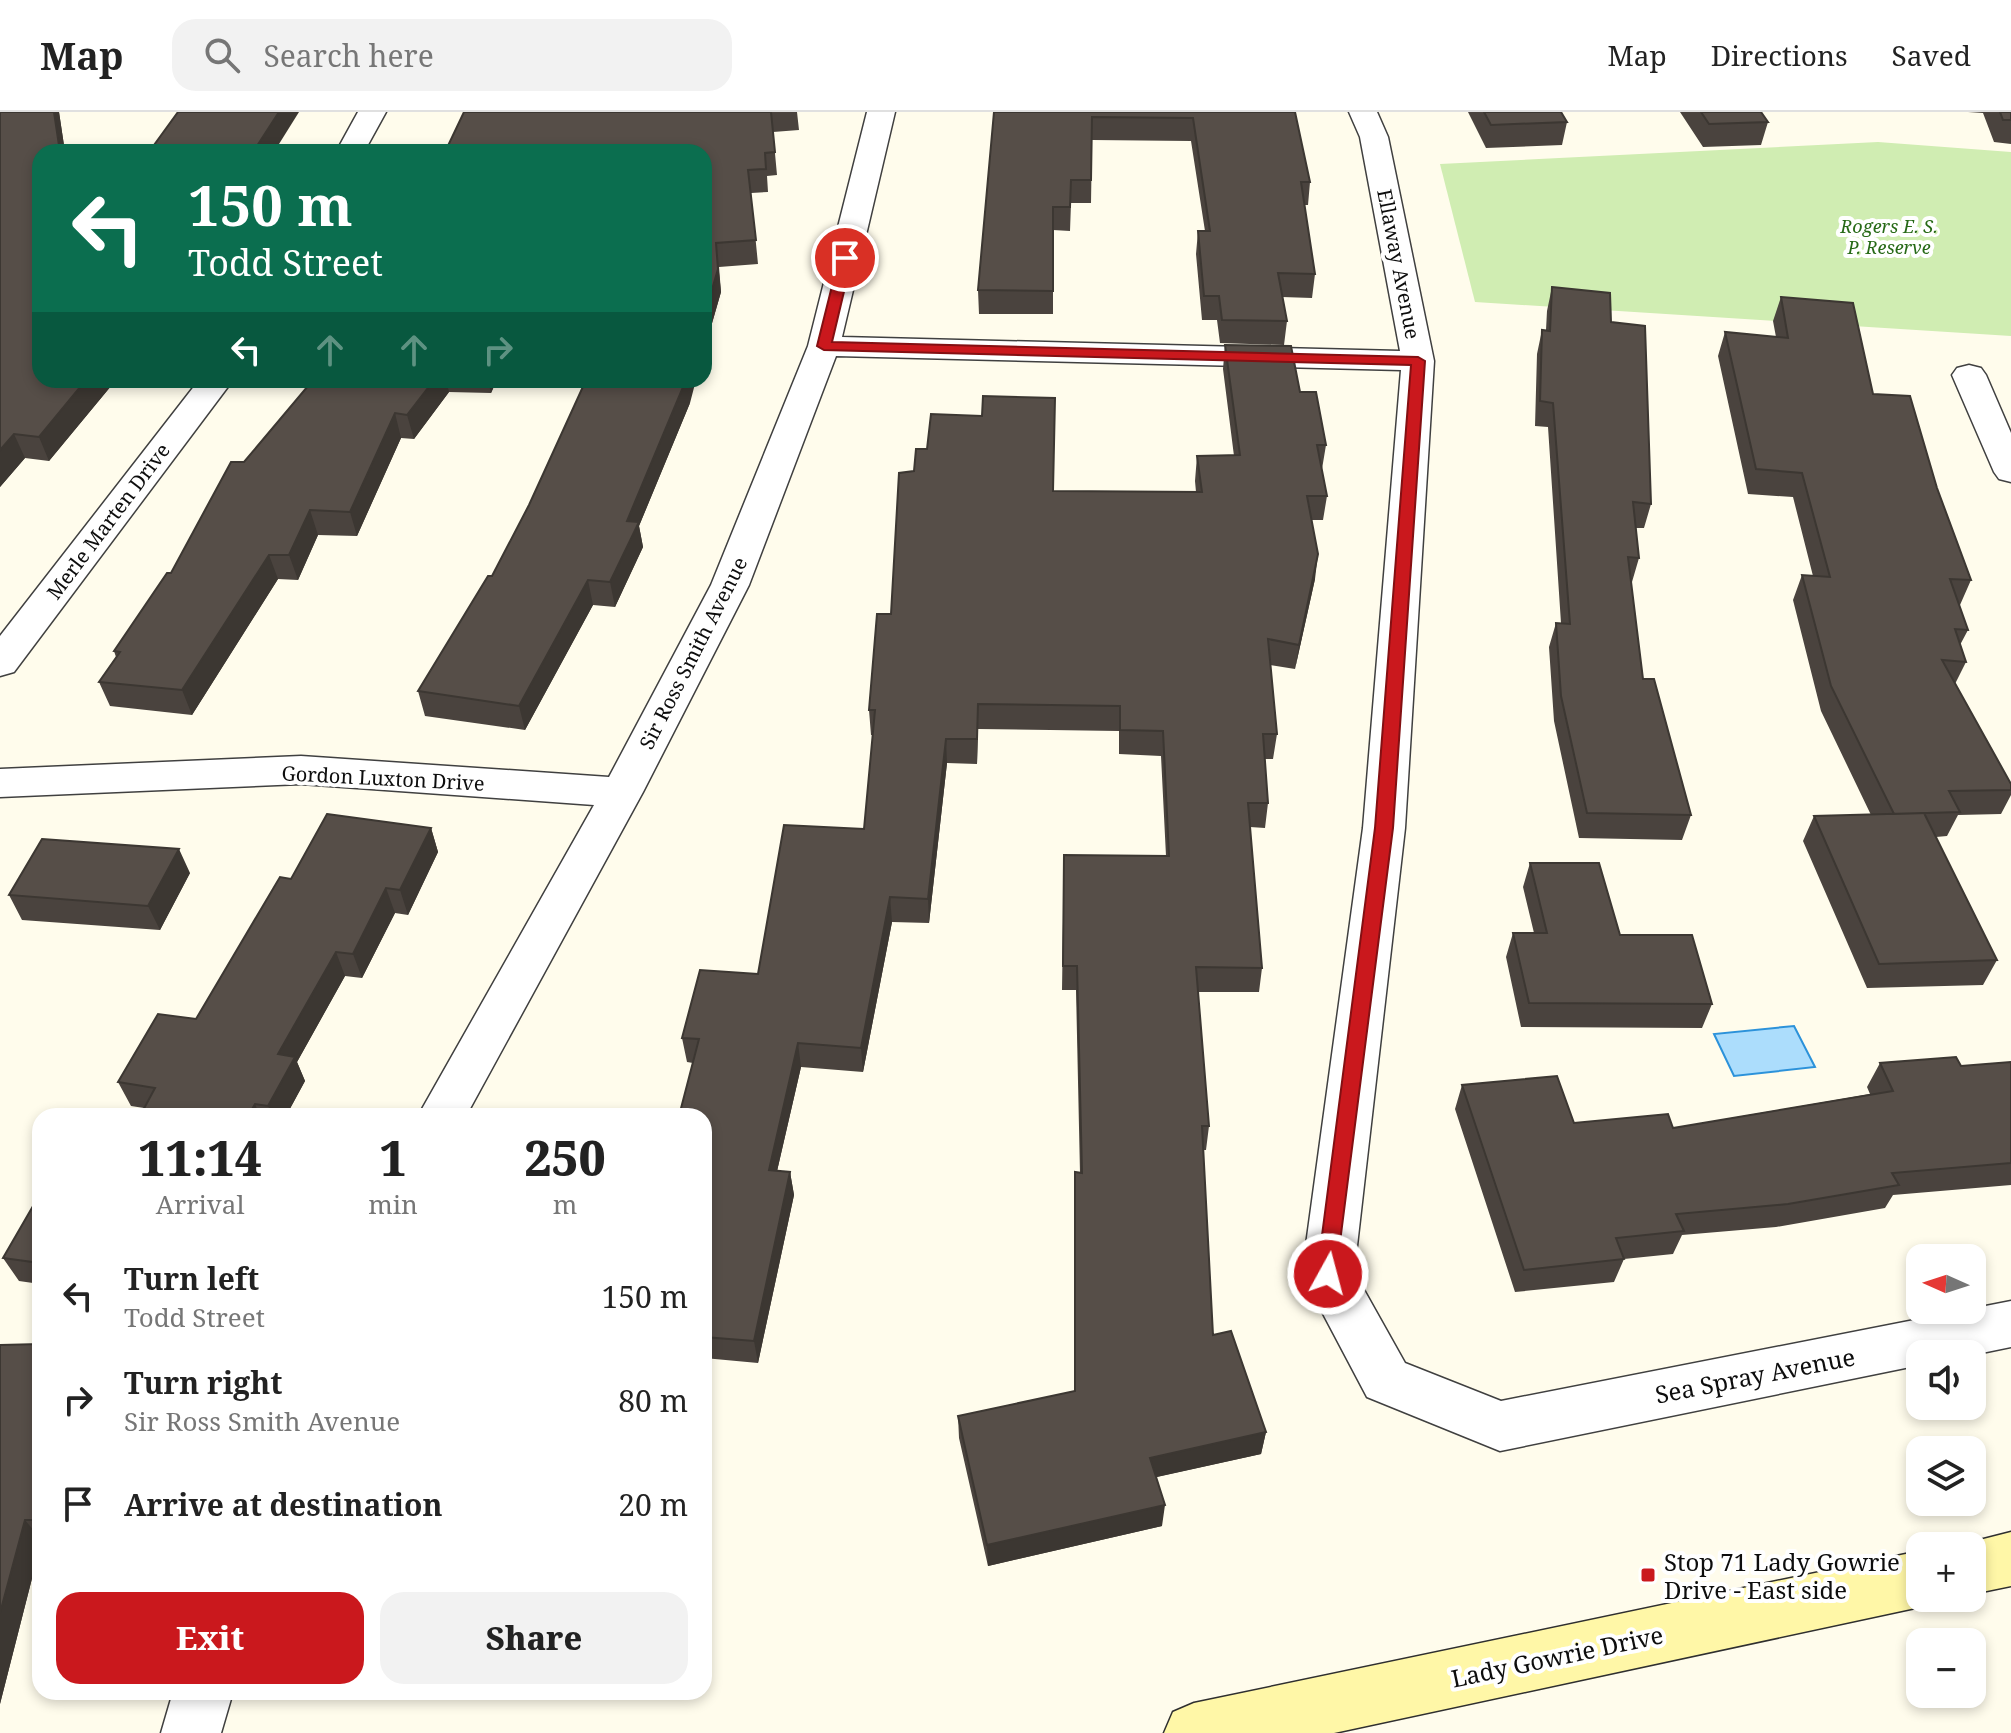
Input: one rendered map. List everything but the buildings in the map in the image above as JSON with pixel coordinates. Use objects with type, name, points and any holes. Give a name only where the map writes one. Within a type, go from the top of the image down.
[{"type":"main road","points":[[1986,1564],[2011,1559]]},
{"type":"main road","name":"Lady Gowrie Drive","points":[[1194,1733],[1906,1582]]},
{"type":"street","points":[[354,144],[372,112]]},
{"type":"street","name":"Sir Ross Smith Avenue","points":[[446,1108],[622,792],[730,585],[824,346],[881,112]]},
{"type":"street","name":"Ellaway Avenue","points":[[1363,112],[1374,137],[1418,361],[1384,828],[1328,1274],[1386,1380],[1500,1426]]},
{"type":"street","points":[[824,346],[1418,361]]},
{"type":"street","points":[[1969,375],[2011,472]]},
{"type":"street","name":"Merle Marten Drive","points":[[0,663],[210,388]]},
{"type":"street","name":"Gordon Luxton Drive","points":[[0,783],[301,770],[622,792]]},
{"type":"street","name":"Sea Spray Avenue","points":[[1500,1426],[2011,1324]]},
{"type":"street","points":[[191,1733],[201,1700]]},
{"type":"green space","name":"Rogers E. S. P. Reserve","points":[[1878,142],[2011,152],[2011,336],[1475,302],[1440,164]]},
{"type":"water","points":[[1794,1026],[1815,1067],[1734,1076],[1714,1034]]},
{"type":"place","name":"Stop 71 Lady Gowrie Drive - East side","points":[[1648,1575]]},
{"type":"route","points":[[845,258],[824,346],[1418,361],[1384,828],[1328,1274]]}]
